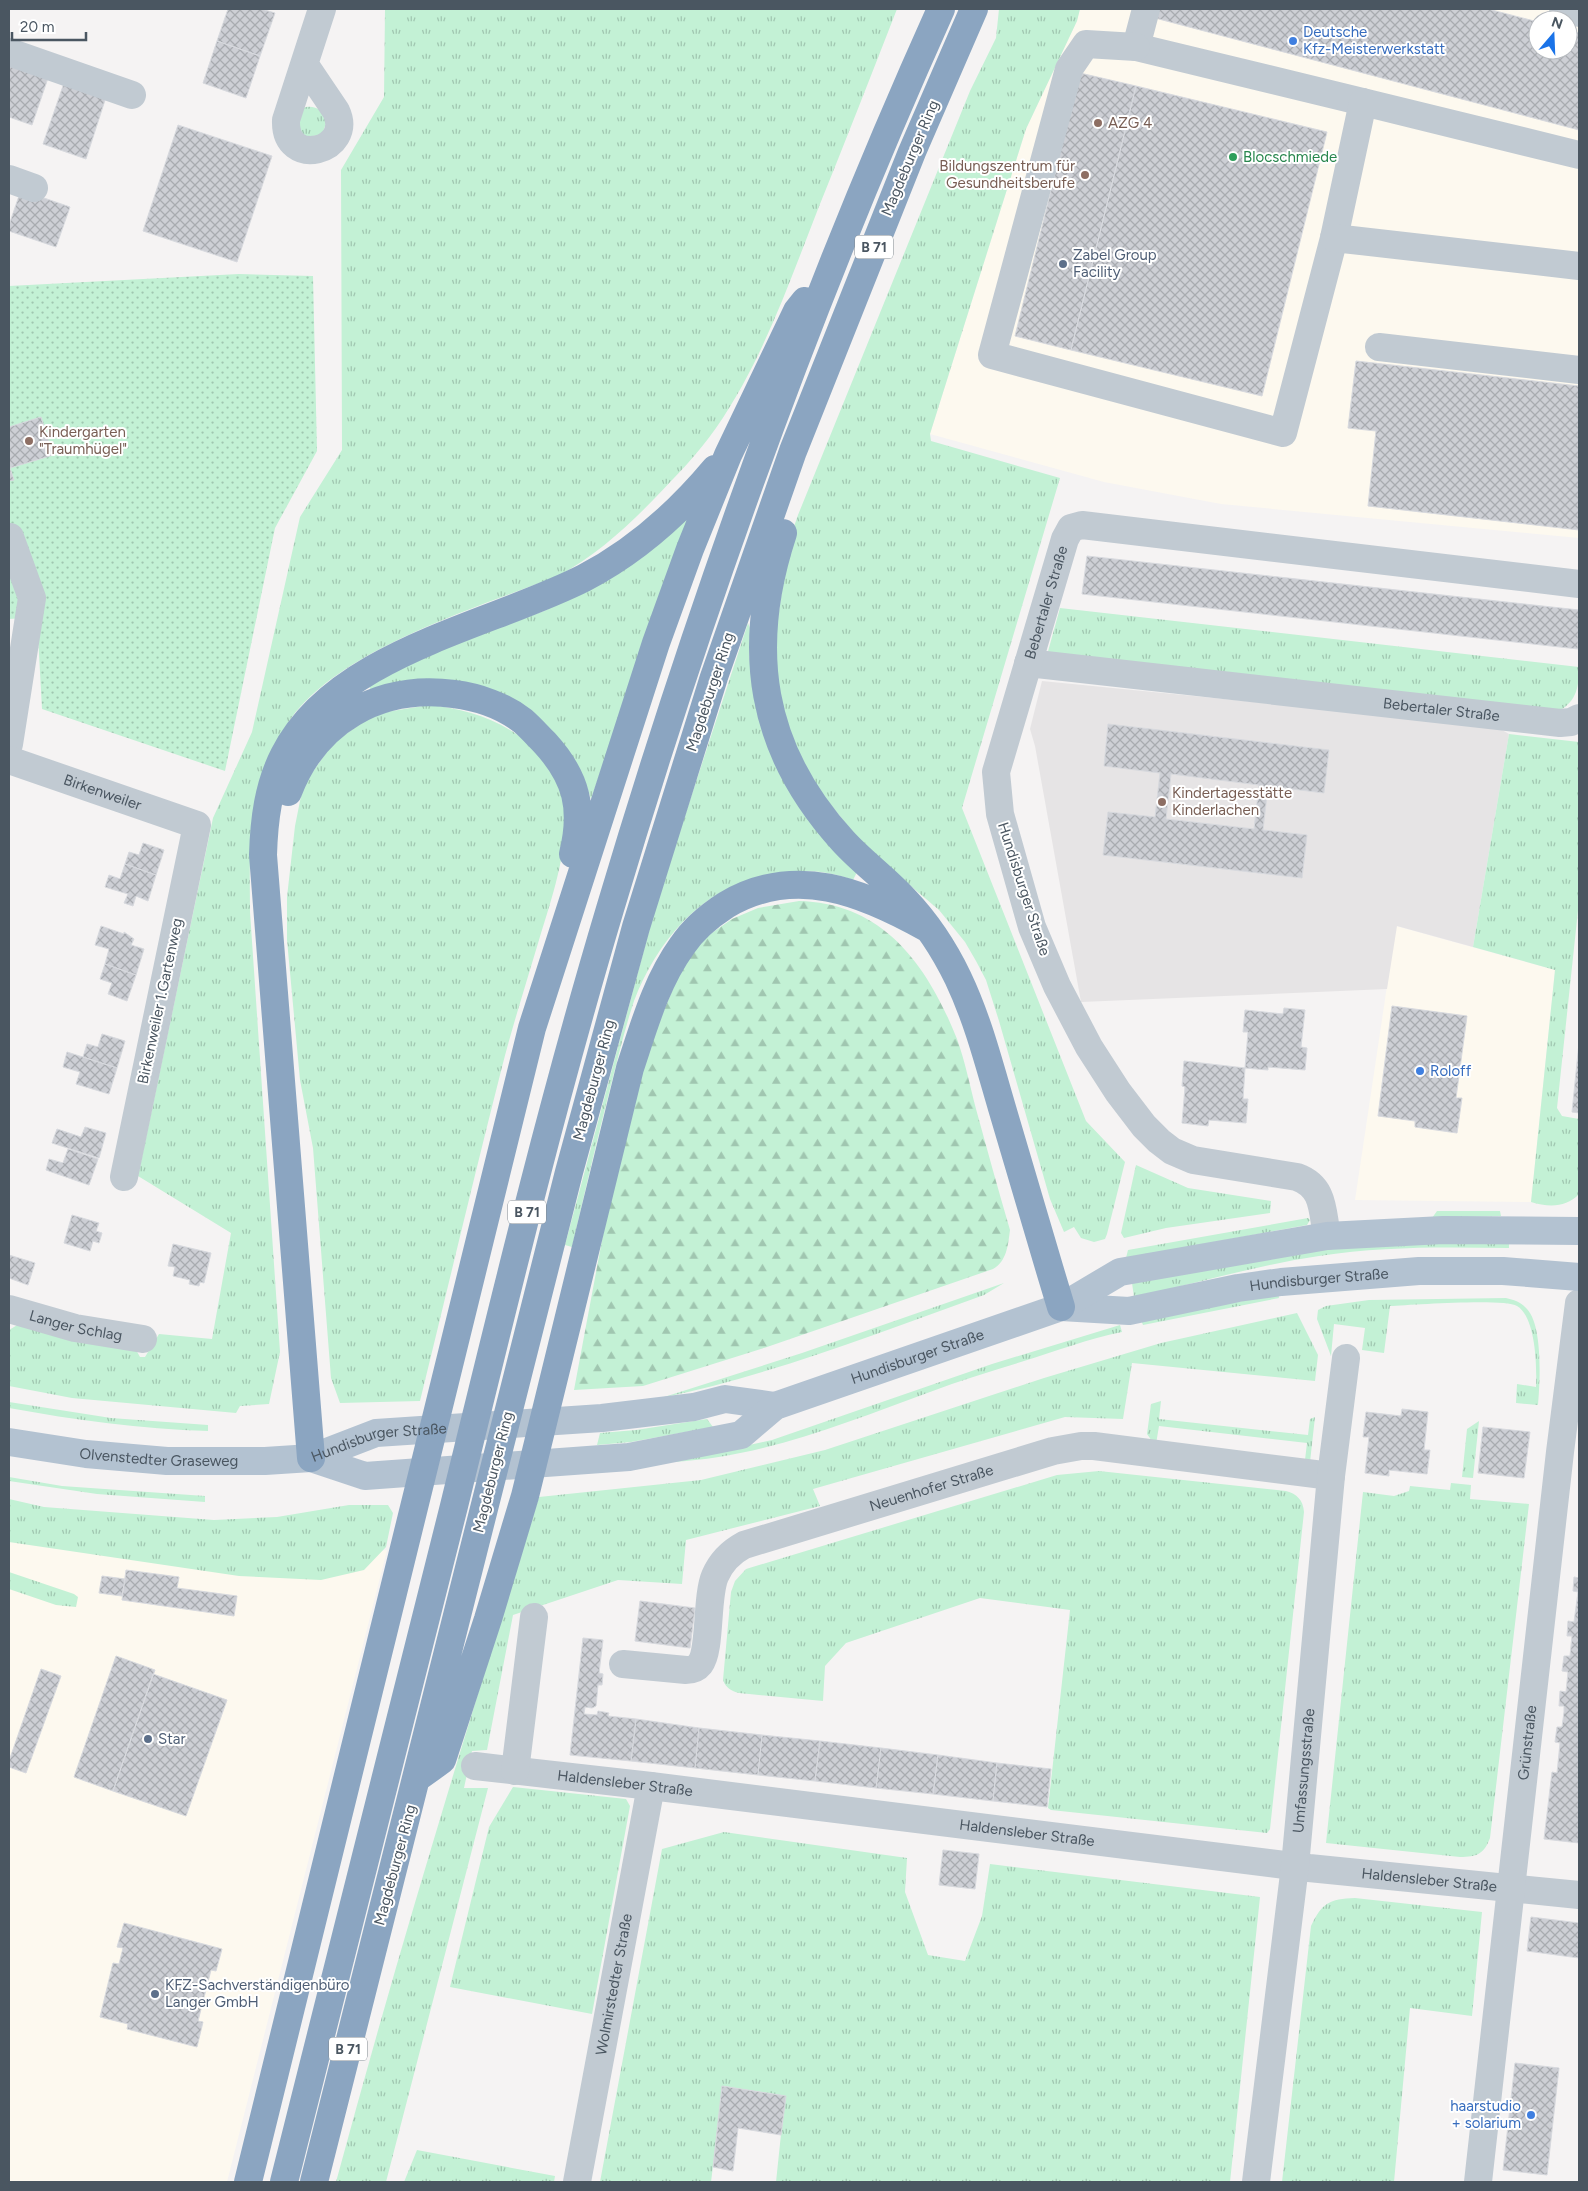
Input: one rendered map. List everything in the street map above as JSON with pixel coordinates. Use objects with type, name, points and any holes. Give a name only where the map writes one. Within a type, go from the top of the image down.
[{"type":"highway","name":"Magdeburger Ring","points":[[284,2182],[543,1150],[608,914],[657,754],[730,536],[835,262],[941,9]]},
{"type":"highway","name":"Magdeburger Ring","points":[[314,2182],[566,1182],[636,927],[714,676],[794,451],[912,152],[974,9]]},
{"type":"highway","points":[[248,2182],[442,1398],[503,1138],[532,1028],[656,643],[728,455],[797,311],[835,262]]},
{"type":"highway","points":[[794,451],[794,499],[770,579],[763,620],[763,667],[769,707],[776,732],[809,797],[823,817],[861,860],[905,900],[927,928],[957,975],[976,1019],[1061,1307]]},
{"type":"highway","points":[[310,1458],[263,863],[264,827],[275,776],[284,755],[296,735],[327,701],[360,677],[431,641],[586,577],[615,559],[662,523],[705,482],[728,455]]},
{"type":"highway","points":[[267,904],[288,792],[300,765],[312,748],[344,719],[380,699],[398,694],[442,692],[482,700],[513,714],[548,747],[568,774],[575,793],[580,819],[564,888],[566,921]]},
{"type":"highway","points":[[417,1778],[442,1760],[488,1619],[525,1496],[630,1068],[652,1002],[671,963],[686,940],[709,916],[746,895],[787,884],[812,884],[841,890],[899,912],[927,928]]},
{"type":"main road","name":"Hundisburger Straße","points":[[310,1458],[365,1476],[590,1460],[667,1450],[740,1435],[774,1406],[1061,1307],[1120,1272],[1327,1236],[1443,1230],[1579,1231]]},
{"type":"main road","name":"Hundisburger Straße","points":[[1061,1307],[1130,1311],[1238,1288],[1281,1282],[1419,1271],[1509,1272],[1579,1277]]},
{"type":"main road","name":"Hundisburger Straße","points":[[310,1458],[376,1433],[602,1418],[694,1406],[725,1399],[774,1406]]},
{"type":"main road","name":"Olvenstedter Graseweg","points":[[9,1442],[86,1454],[167,1461],[215,1463],[310,1458]]},
{"type":"street","points":[[305,65],[322,9]]},
{"type":"street","points":[[1136,47],[1146,9]]},
{"type":"street","points":[[1564,9],[1579,13]]},
{"type":"street","points":[[1364,102],[1334,238],[1283,433],[992,355],[1069,68],[1086,44],[1136,47],[1364,102],[1579,155]]},
{"type":"street","points":[[9,52],[132,95]]},
{"type":"street","points":[[9,179],[34,188]]},
{"type":"street","points":[[1334,238],[1579,266]]},
{"type":"street","points":[[1379,346],[1579,370]]},
{"type":"street","name":"Bebertaler Straße","points":[[1579,584],[1076,525],[1069,530],[1065,540],[1028,663],[1560,723],[1572,722],[1579,718]]},
{"type":"street","points":[[9,744],[32,598],[10,537]]},
{"type":"street","name":"Hundisburger Straße","points":[[1028,663],[996,772],[997,793],[1009,850],[1032,927],[1071,1014],[1103,1071],[1144,1126],[1164,1146],[1193,1160],[1297,1177],[1308,1182],[1317,1190],[1320,1198],[1327,1236]]},
{"type":"street","name":"Birkenweiler","points":[[9,760],[197,824]]},
{"type":"street","name":"Birkenweiler 1.Gartenweg","points":[[124,1177],[197,824]]},
{"type":"street","name":"Grünstraße","points":[[1478,2182],[1513,1887],[1570,1454],[1579,1304]]},
{"type":"street","name":"Langer Schlag","points":[[9,1309],[75,1328],[143,1339]]},
{"type":"street","name":"Umfassungsstraße","points":[[1256,2182],[1295,1866],[1331,1476],[1346,1358]]},
{"type":"street","name":"Neuenhofer Straße","points":[[623,1664],[686,1670],[694,1670],[698,1667],[704,1653],[711,1589],[715,1576],[726,1558],[744,1545],[1053,1451],[1081,1446],[1094,1446],[1331,1476]]},
{"type":"street","points":[[515,1771],[534,1617]]},
{"type":"street","name":"Haldensleber Straße","points":[[475,1766],[1295,1866],[1579,1895]]},
{"type":"street","name":"Wolmirstedter Straße","points":[[577,2182],[651,1786]]},
{"type":"shaded area","points":[[1080,9],[1579,9],[1579,538],[1221,504],[1104,482],[930,434],[1026,129],[1077,21]]},
{"type":"shaded area","points":[[1042,681],[1495,726],[1509,734],[1473,947],[1397,926],[1387,989],[1081,1002],[1035,746],[1030,729]]},
{"type":"shaded area","points":[[1396,926],[1555,970],[1531,1202],[1355,1200]]},
{"type":"shaded area","points":[[9,1523],[293,1564],[387,1550],[227,2182],[9,2182]]},
{"type":"green space","points":[[385,9],[897,9],[761,349],[732,403],[709,438],[694,456],[632,521],[585,560],[558,576],[452,616],[377,650],[344,670],[315,692],[292,717],[280,737],[252,834],[250,869],[250,912],[280,1352],[269,1404],[240,1406],[236,1413],[72,1398],[9,1386],[9,1330],[24,1321],[134,1346],[140,1357],[145,1357],[159,1334],[212,1339],[231,1233],[138,1176],[213,818],[252,732],[300,517],[342,450],[341,170],[384,97]]},
{"type":"green space","points":[[999,9],[1080,9],[1077,21],[1026,129],[930,434],[931,441],[1060,478],[962,808],[1086,1121],[1125,1162],[1107,1234],[1105,1239],[1094,1242],[1081,1238],[1074,1227],[1064,1232],[1050,1199],[986,980],[965,942],[939,910],[866,848],[817,788],[797,749],[782,708],[774,646],[789,541],[798,515],[970,91],[996,38]]},
{"type":"green space","points":[[314,107],[319,110],[327,120],[322,135],[302,137],[295,118],[301,109]]},
{"type":"green space","points":[[239,274],[313,276],[317,451],[275,528],[225,771],[42,709],[37,617],[9,619],[9,286]]},
{"type":"green space","points":[[690,514],[591,799],[586,784],[532,714],[371,691],[369,686],[428,654],[544,611],[569,599]]},
{"type":"green space","points":[[1060,608],[1579,667],[1577,687],[1570,703],[1559,711],[1047,655]]},
{"type":"green space","points":[[748,623],[750,628],[749,656],[756,704],[857,872],[853,880],[821,872],[800,871],[768,875],[744,881],[722,891],[703,904],[669,938],[655,958],[634,1001],[604,1112],[572,1247],[565,1245],[657,901]]},
{"type":"green space","points":[[429,705],[450,708],[490,720],[509,729],[540,755],[552,772],[561,792],[565,808],[563,846],[555,886],[501,1071],[420,1401],[340,1403],[331,1378],[313,1148],[300,1080],[287,940],[287,897],[295,826],[301,796],[307,780],[333,743],[366,720],[386,712]]},
{"type":"green space","points":[[1509,734],[1579,742],[1579,901],[1557,1108],[1562,1116],[1579,1119],[1579,1194],[1568,1202],[1556,1205],[1531,1202],[1555,970],[1473,947]]},
{"type":"green space","points":[[799,901],[829,905],[855,913],[879,926],[899,943],[917,964],[932,987],[960,1047],[1010,1230],[1004,1257],[998,1266],[993,1269],[767,1347],[643,1386],[574,1390],[609,1203],[649,1046],[683,965],[706,937],[732,919],[758,908]]},
{"type":"green space","points":[[1136,1165],[1188,1188],[1271,1201],[1270,1213],[1166,1228],[1124,1238],[1121,1233]]},
{"type":"green space","points":[[1437,1211],[1500,1211],[1501,1216],[1432,1218]]},
{"type":"green space","points":[[1308,1218],[1310,1220],[1307,1225],[1126,1258],[1128,1250]]},
{"type":"green space","points":[[1509,1241],[1509,1248],[1438,1247],[1366,1250],[1319,1256],[1134,1297],[1132,1283],[1288,1253],[1376,1245]]},
{"type":"green space","points":[[1004,1283],[984,1295],[824,1352],[743,1378],[661,1398],[802,1353]]},
{"type":"green space","points":[[1278,1294],[1279,1298],[1143,1325],[1141,1320]]},
{"type":"green space","points":[[1506,1298],[1517,1302],[1527,1309],[1536,1328],[1539,1355],[1538,1405],[1516,1403],[1517,1384],[1536,1387],[1532,1331],[1523,1312],[1517,1306],[1495,1302],[1477,1302],[1390,1306],[1384,1353],[1362,1350],[1365,1328],[1334,1324],[1331,1356],[1317,1319],[1318,1310],[1326,1306],[1369,1300]]},
{"type":"green space","points":[[1297,1313],[1318,1355],[1315,1381],[1132,1363],[1123,1419],[1065,1417],[813,1489],[820,1506],[686,1540],[682,1584],[618,1580],[513,1615],[487,1750],[472,1751],[464,1788],[488,1788],[386,2182],[336,2182],[434,1838],[539,1497],[701,1480],[825,1450],[1044,1378],[1161,1343]]},
{"type":"green space","points":[[1120,1325],[1122,1332],[1084,1342],[965,1380],[804,1437],[739,1453],[706,1459],[672,1462],[772,1440],[992,1364]]},
{"type":"green space","points":[[1161,1401],[1159,1419],[1308,1435],[1310,1419],[1315,1417],[1310,1462],[1305,1460],[1307,1443],[1159,1426],[1156,1444],[1154,1444],[1147,1434],[1151,1404]]},
{"type":"green space","points":[[9,1402],[111,1418],[208,1425],[208,1431],[133,1426],[83,1420],[9,1408]]},
{"type":"green space","points":[[707,1419],[713,1427],[631,1442],[597,1445],[600,1433],[636,1430]]},
{"type":"green space","points":[[1479,1421],[1473,1478],[1462,1477],[1467,1429]]},
{"type":"green space","points":[[1099,1471],[1286,1491],[1301,1501],[1304,1512],[1270,1829],[1267,1833],[1051,1810],[1048,1808],[1070,1610],[980,1598],[846,1643],[825,1666],[823,1701],[739,1693],[729,1689],[724,1683],[731,1592],[735,1581],[746,1569],[1057,1475]]},
{"type":"green space","points":[[9,1477],[62,1486],[205,1496],[205,1502],[97,1494],[9,1481]]},
{"type":"green space","points":[[1451,1483],[1471,1485],[1470,1499],[1529,1504],[1490,1838],[1485,1848],[1479,1854],[1466,1857],[1326,1843],[1363,1492],[1394,1496],[1409,1491],[1410,1486],[1450,1490]]},
{"type":"green space","points":[[9,1499],[44,1507],[214,1520],[277,1517],[349,1505],[388,1505],[393,1513],[386,1547],[364,1570],[321,1580],[239,1576],[9,1542]]},
{"type":"green space","points":[[9,1572],[74,1594],[78,1597],[76,1607],[56,1605],[9,1589]]},
{"type":"green space","points":[[513,1787],[626,1799],[630,1806],[592,2014],[450,1987],[489,1827]]},
{"type":"green space","points":[[724,1832],[907,1858],[905,1892],[928,1955],[965,1961],[982,1916],[990,1864],[1260,1897],[1230,2182],[776,2182],[785,2096],[723,2086],[711,2182],[600,2182],[662,1849]]},
{"type":"green space","points":[[1355,1898],[1482,1912],[1472,2016],[1410,2008],[1394,2182],[1282,2182],[1311,1926],[1319,1912],[1327,1904],[1333,1901]]},
{"type":"green space","points":[[417,2150],[555,2176],[554,2182],[404,2182]]},
{"type":"building","points":[[228,9],[261,9],[275,13],[260,56],[217,41]]},
{"type":"building","points":[[1157,9],[1488,9],[1528,19],[1528,60],[1578,60],[1579,33],[1579,130],[1155,18]]},
{"type":"building","points":[[217,41],[260,56],[246,98],[203,83]]},
{"type":"building","points":[[9,65],[48,78],[32,125],[9,117]]},
{"type":"building","points":[[1080,73],[1136,86],[1071,350],[1015,336]]},
{"type":"building","points":[[64,83],[106,97],[86,159],[43,144]]},
{"type":"building","points":[[1136,86],[1327,132],[1262,396],[1071,350]]},
{"type":"building","points":[[178,125],[272,156],[237,262],[143,231]]},
{"type":"building","points":[[21,190],[70,207],[56,247],[9,231],[9,225]]},
{"type":"building","points":[[1356,361],[1579,386],[1579,530],[1368,506],[1376,431],[1348,428]]},
{"type":"building","name":"Kindergarten \"Traumhügel\"","points":[[41,417],[53,455],[10,468],[14,480],[9,481],[9,427]]},
{"type":"building","points":[[1087,556],[1579,610],[1578,649],[1082,594]]},
{"type":"building","name":"Kindertagesstätte Kinderlachen","points":[[1108,724],[1329,750],[1324,793],[1268,786],[1263,830],[1307,835],[1302,878],[1103,855],[1108,812],[1155,817],[1160,773],[1104,766]],"holes":[[[1171,774],[1259,785],[1254,829],[1166,819]]]},
{"type":"building","points":[[143,843],[164,850],[156,875],[125,864],[129,852],[139,855]]},
{"type":"building","points":[[125,864],[156,875],[148,901],[136,896],[133,906],[124,903],[128,894],[105,887],[109,875],[120,879]]},
{"type":"building","points":[[101,926],[124,934],[124,932],[134,939],[131,945],[144,949],[136,975],[105,964],[109,949],[95,945]]},
{"type":"building","points":[[105,964],[136,975],[127,1001],[108,994],[112,983],[100,979]]},
{"type":"building","points":[[1392,1006],[1467,1016],[1456,1098],[1462,1098],[1457,1133],[1415,1127],[1415,1121],[1378,1116]]},
{"type":"building","points":[[1284,1008],[1305,1010],[1301,1047],[1307,1048],[1305,1070],[1268,1067],[1268,1070],[1245,1068],[1248,1032],[1243,1032],[1245,1010],[1283,1014]]},
{"type":"building","points":[[102,1034],[125,1041],[117,1068],[83,1057],[87,1044],[98,1047]]},
{"type":"building","points":[[1579,1043],[1579,1113],[1572,1112]]},
{"type":"building","points":[[67,1052],[117,1068],[109,1094],[76,1084],[80,1072],[63,1067]]},
{"type":"building","points":[[1184,1061],[1245,1068],[1243,1099],[1248,1099],[1246,1123],[1209,1120],[1208,1126],[1182,1123],[1185,1087],[1182,1086]]},
{"type":"building","points":[[85,1127],[106,1133],[99,1158],[52,1143],[57,1129],[81,1137]]},
{"type":"building","points":[[68,1149],[98,1159],[89,1185],[46,1170],[49,1159],[63,1163]]},
{"type":"building","points":[[72,1215],[99,1223],[96,1231],[102,1233],[99,1243],[93,1241],[90,1251],[64,1243]]},
{"type":"building","points":[[173,1244],[211,1253],[204,1283],[200,1282],[199,1286],[189,1284],[190,1280],[173,1276],[175,1267],[168,1266]]},
{"type":"building","points":[[9,1255],[35,1263],[28,1285],[9,1278]]},
{"type":"building","points":[[1402,1409],[1428,1412],[1424,1450],[1430,1450],[1427,1474],[1389,1470],[1389,1476],[1365,1473],[1369,1437],[1363,1437],[1366,1412],[1401,1416]]},
{"type":"building","points":[[1483,1427],[1530,1432],[1524,1478],[1478,1473]]},
{"type":"building","points":[[126,1570],[179,1577],[177,1588],[237,1596],[234,1616],[122,1600]]},
{"type":"building","points":[[102,1576],[125,1579],[122,1596],[99,1593]]},
{"type":"building","points":[[1574,1577],[1579,1578],[1579,1843],[1544,1839],[1552,1772],[1557,1773],[1560,1743],[1555,1742],[1557,1727],[1562,1727],[1564,1712],[1564,1706],[1559,1706],[1560,1691],[1566,1692],[1568,1672],[1562,1671],[1564,1656],[1570,1656],[1572,1636],[1567,1636],[1568,1621],[1574,1622],[1578,1592],[1573,1591]]},
{"type":"building","points":[[640,1601],[695,1608],[690,1648],[635,1641]]},
{"type":"building","points":[[583,1638],[603,1640],[599,1673],[603,1674],[602,1685],[598,1685],[596,1706],[592,1708],[585,1707],[584,1714],[597,1715],[598,1711],[609,1713],[608,1716],[636,1719],[631,1761],[570,1755]]},
{"type":"building","points":[[116,1656],[155,1670],[113,1791],[74,1777]]},
{"type":"building","points":[[41,1669],[61,1676],[26,1773],[9,1767],[9,1761]]},
{"type":"building","points":[[153,1674],[227,1700],[186,1816],[113,1791]]},
{"type":"building","points":[[636,1719],[699,1728],[695,1768],[631,1761]]},
{"type":"building","points":[[699,1728],[762,1735],[758,1775],[695,1768]]},
{"type":"building","points":[[762,1735],[820,1741],[815,1781],[758,1775]]},
{"type":"building","points":[[820,1741],[881,1748],[876,1788],[815,1781]]},
{"type":"building","points":[[881,1748],[938,1755],[933,1794],[876,1788]]},
{"type":"building","points":[[938,1755],[997,1763],[993,1801],[933,1794]]},
{"type":"building","points":[[997,1763],[1051,1769],[1047,1807],[993,1801]]},
{"type":"building","points":[[943,1850],[979,1854],[975,1889],[939,1885]]},
{"type":"building","points":[[1531,1917],[1579,1923],[1579,1958],[1527,1951]]},
{"type":"building","name":"KFZ-Sachverständigenbüro Langer GmbH","points":[[124,1923],[222,1949],[216,1971],[211,1970],[198,2021],[203,2022],[197,2047],[127,2029],[128,2024],[100,2017],[113,1963],[119,1964],[123,1948],[117,1947]]},
{"type":"building","points":[[1515,2063],[1559,2068],[1547,2175],[1503,2170]]},
{"type":"building","points":[[722,2086],[786,2096],[781,2135],[738,2128],[733,2171],[713,2167]]},
{"type":"place","name":"Deutsche Kfz-Meisterwerkstatt","points":[[1293,41]]},
{"type":"place","name":"AZG 4","points":[[1098,123]]},
{"type":"place","name":"Blocschmiede","points":[[1233,157]]},
{"type":"place","name":"Bildungszentrum für Gesundheitsberufe","points":[[1085,175]]},
{"type":"place","name":"Zabel Group Facility","points":[[1063,264]]},
{"type":"place","name":"Kindergarten \"Traumhügel\"","points":[[29,441]]},
{"type":"place","name":"Kindertagesstätte Kinderlachen","points":[[1162,802]]},
{"type":"place","name":"Roloff","points":[[1420,1071]]},
{"type":"place","name":"Star","points":[[148,1739]]},
{"type":"place","name":"KFZ-Sachverständigenbüro Langer GmbH","points":[[155,1994]]},
{"type":"place","name":"haarstudio + solarium","points":[[1531,2115]]}]
